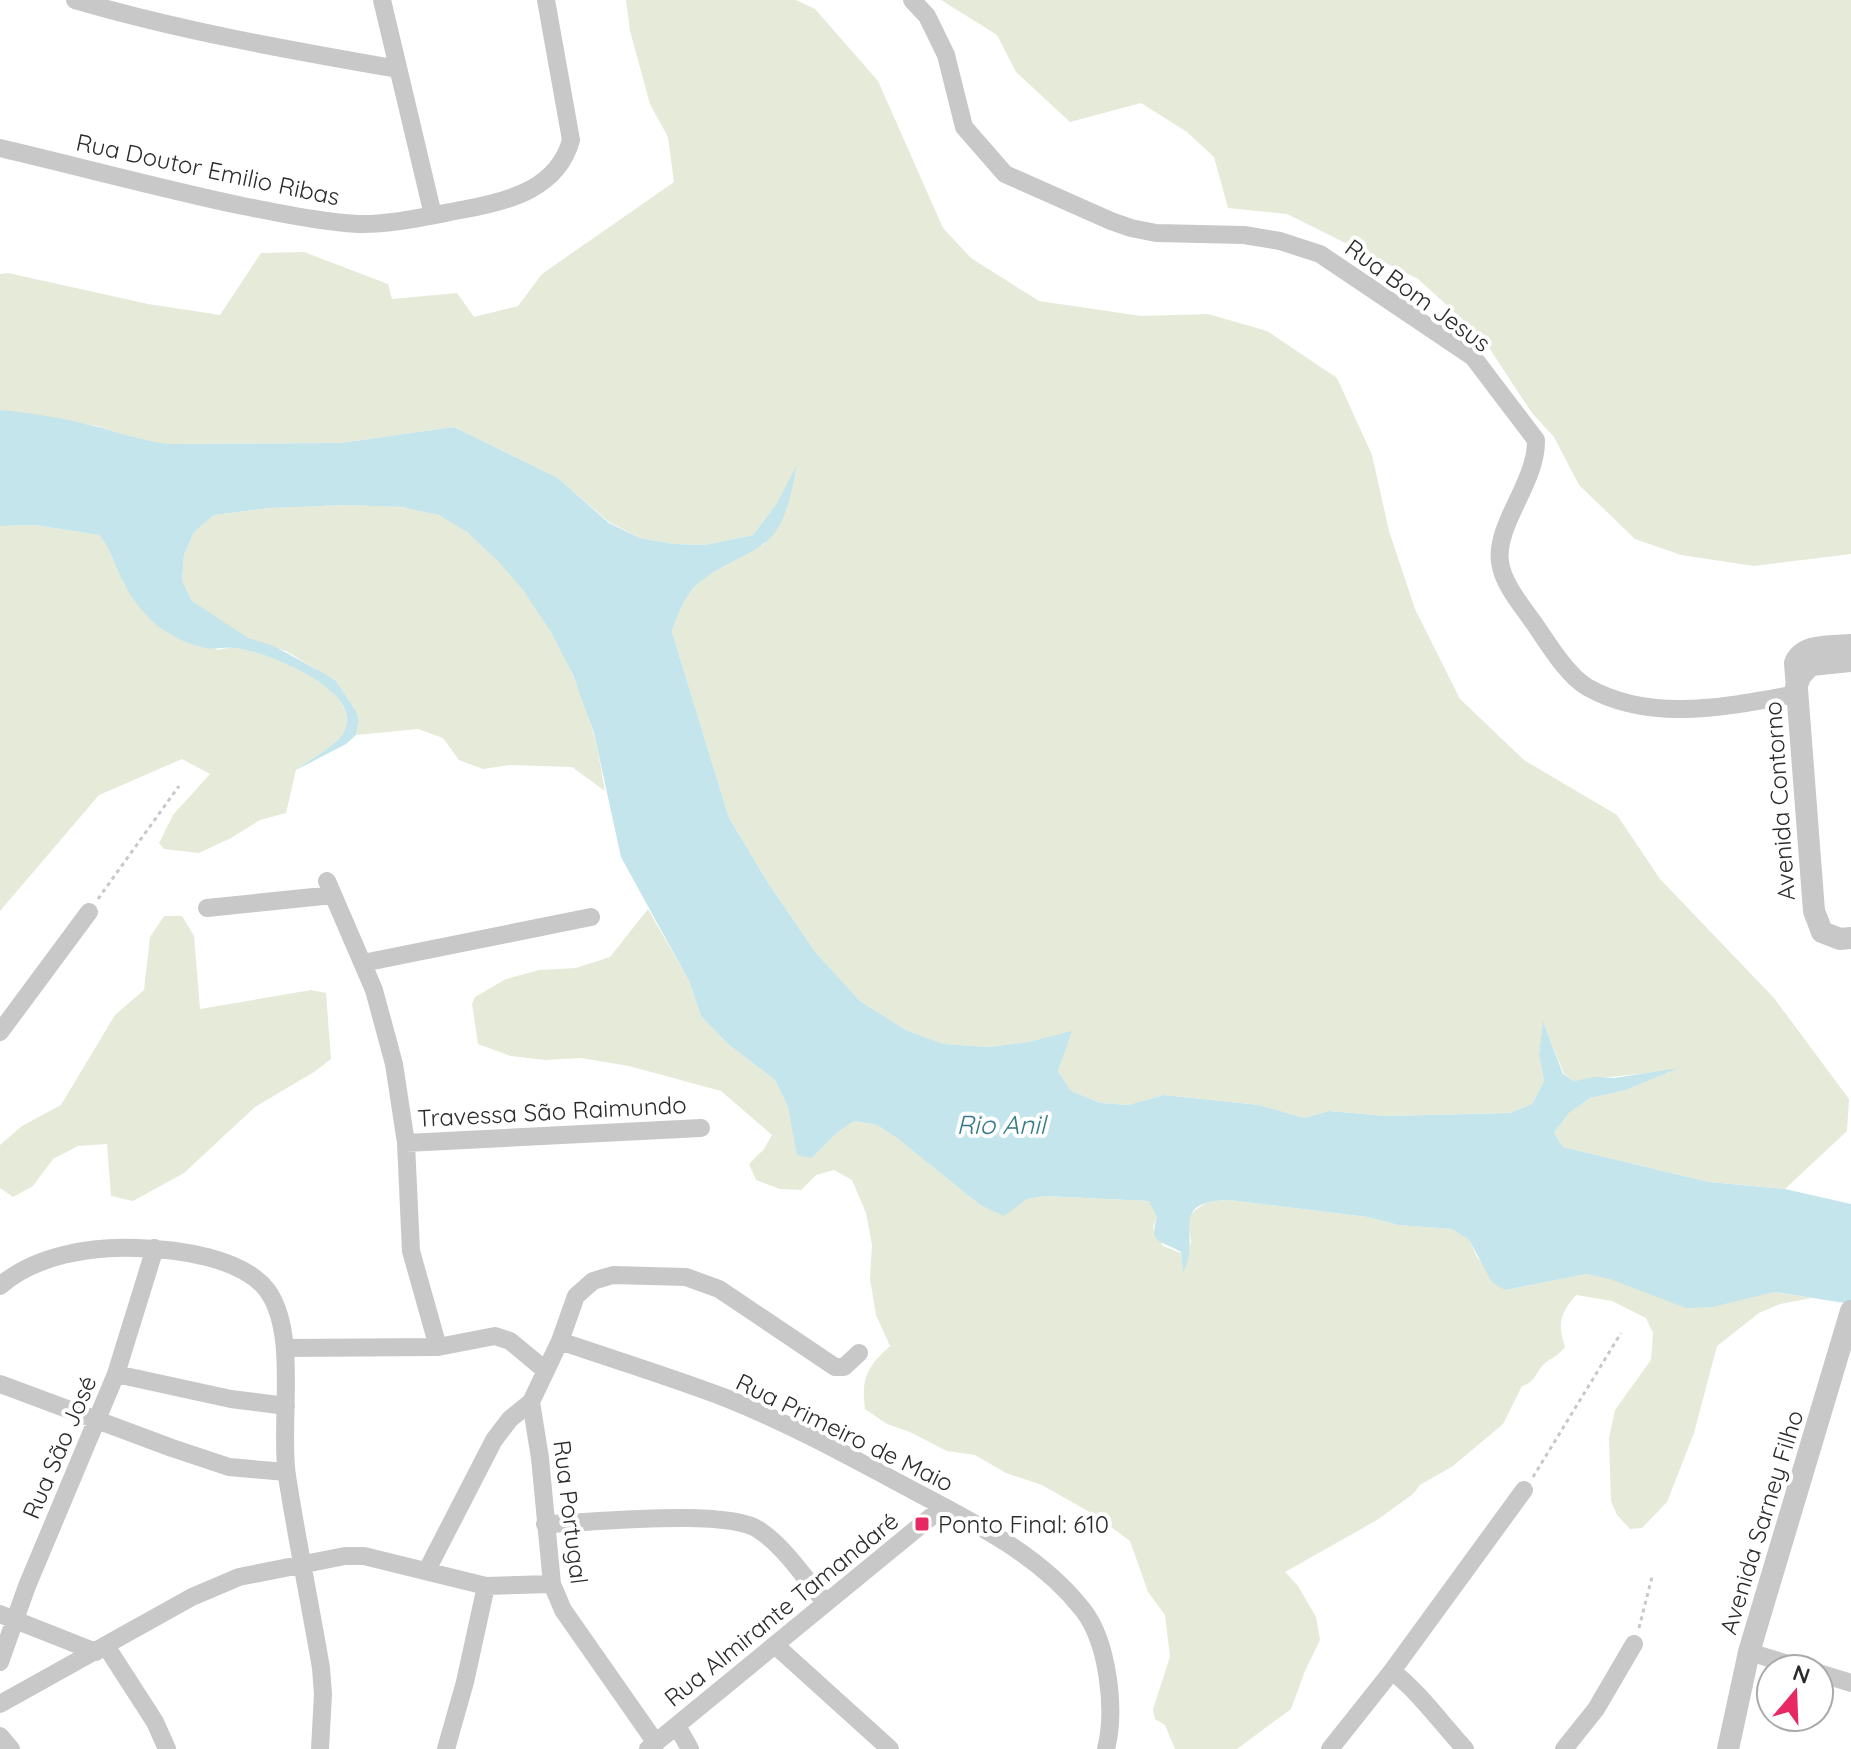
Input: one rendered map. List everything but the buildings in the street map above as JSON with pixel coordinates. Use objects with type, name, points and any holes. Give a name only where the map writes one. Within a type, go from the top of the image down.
[{"type":"street","points":[[75,0],[129,16],[262,45],[398,69]]},
{"type":"street","points":[[382,0],[433,215]]},
{"type":"street","name":"Rua Doutor Emilio Ribas","points":[[0,148],[206,198],[299,217],[360,224],[505,202],[536,187],[554,173],[567,155],[571,140],[546,0]]},
{"type":"street","name":"Rua Bom Jesus","points":[[912,0],[927,16],[946,55],[964,127],[1005,174],[1131,228],[1156,233],[1244,235],[1280,241],[1320,254],[1473,357],[1536,440],[1534,464],[1502,540],[1500,562],[1506,582],[1555,654],[1585,686],[1622,700],[1664,710],[1721,707],[1797,690]]},
{"type":"street","name":"Avenida Contorno","points":[[1851,645],[1806,649],[1798,654],[1795,663],[1814,911],[1822,932],[1840,939],[1851,938]]},
{"type":"street","name":"Avenida Contorno","points":[[1797,690],[1801,675],[1811,665],[1851,661]]},
{"type":"street","points":[[207,908],[330,888],[363,963],[394,1064],[406,1143],[411,1251],[438,1347]]},
{"type":"street","name":"Avenida Contorno","points":[[1814,911],[1831,925],[1851,925]]},
{"type":"street","points":[[0,1032],[89,912]]},
{"type":"street","points":[[363,963],[591,917]]},
{"type":"street","name":"Travessa São Raimundo","points":[[406,1143],[701,1128]]},
{"type":"street","points":[[0,1286],[27,1268],[75,1252],[120,1247],[163,1247],[202,1256],[246,1273],[267,1290],[278,1316],[285,1348],[286,1472],[304,1563],[323,1694],[320,1749]]},
{"type":"street","name":"Rua São José","points":[[0,1662],[8,1617],[116,1374],[155,1248]]},
{"type":"street","points":[[427,1570],[494,1440],[510,1419],[531,1402],[560,1341],[576,1296],[593,1281],[613,1275],[686,1277],[719,1289],[835,1367],[844,1367],[859,1353]]},
{"type":"street","name":"Avenida Sarney Filho","points":[[1728,1749],[1749,1652],[1851,1311]]},
{"type":"street","points":[[285,1348],[438,1347],[495,1336],[503,1337],[545,1370]]},
{"type":"street","name":"Rua Primeiro de Maio","points":[[560,1341],[727,1399],[836,1450],[1010,1544],[1058,1583],[1084,1611],[1100,1646],[1111,1692],[1110,1732],[1106,1749]]},
{"type":"street","points":[[116,1374],[231,1399],[286,1406]]},
{"type":"street","points":[[0,1384],[229,1467],[286,1472]]},
{"type":"street","name":"Rua Portugal","points":[[531,1402],[540,1458],[552,1584],[563,1610],[652,1746]]},
{"type":"street","points":[[1330,1749],[1392,1671],[1524,1490]]},
{"type":"street","name":"Rua Almirante Tamandaré","points":[[652,1746],[943,1507]]},
{"type":"street","points":[[545,1524],[713,1518],[745,1522],[769,1537],[826,1603]]},
{"type":"street","points":[[0,1704],[192,1597],[239,1577],[345,1556],[364,1556],[486,1586],[552,1584]]},
{"type":"street","points":[[446,1749],[465,1682],[486,1586]]},
{"type":"street","points":[[8,1617],[101,1649],[155,1722],[167,1749]]},
{"type":"street","points":[[1564,1749],[1596,1709],[1634,1644]]},
{"type":"street","points":[[775,1645],[890,1749]]},
{"type":"street","points":[[1749,1652],[1755,1654]]},
{"type":"street","points":[[1392,1671],[1421,1696],[1465,1749]]},
{"type":"street","points":[[677,1726],[690,1749]]},
{"type":"street","points":[[0,1736],[11,1749]]},
{"type":"path","points":[[89,912],[179,786]]},
{"type":"path","points":[[1524,1490],[1621,1333]]},
{"type":"path","points":[[1634,1644],[1652,1577]]},
{"type":"green space","points":[[626,0],[796,0],[815,9],[878,81],[943,228],[971,258],[1039,301],[1141,316],[1208,314],[1267,331],[1337,378],[1372,455],[1389,531],[1415,609],[1460,699],[1524,760],[1617,815],[1660,879],[1774,998],[1849,1099],[1847,1131],[1785,1189],[1709,1182],[1563,1147],[1554,1133],[1569,1113],[1590,1098],[1626,1090],[1674,1070],[1574,1081],[1564,1074],[1543,1022],[1539,1054],[1544,1081],[1532,1104],[1510,1113],[1386,1116],[1329,1111],[1305,1118],[1259,1105],[1164,1095],[1128,1105],[1101,1103],[1071,1091],[1058,1071],[1071,1032],[989,1047],[943,1044],[906,1030],[860,1001],[816,953],[768,883],[729,818],[672,632],[681,603],[702,579],[764,544],[786,511],[796,469],[777,503],[753,535],[705,545],[674,544],[640,538],[609,522],[558,478],[454,427],[340,443],[168,444],[148,442],[97,426],[0,410],[0,274],[8,273],[148,304],[220,315],[261,253],[304,252],[388,284],[392,299],[457,293],[474,317],[518,306],[542,274],[674,182],[668,137],[650,104],[630,31]]},
{"type":"green space","points":[[941,0],[1851,0],[1851,554],[1754,566],[1681,555],[1635,539],[1579,485],[1554,437],[1532,413],[1482,337],[1418,279],[1287,214],[1228,208],[1214,157],[1187,132],[1141,103],[1070,122],[1016,72],[997,35]]},
{"type":"green space","points":[[347,505],[404,508],[438,515],[464,530],[505,569],[538,611],[565,657],[595,739],[605,791],[572,767],[510,765],[483,769],[459,760],[443,738],[418,729],[356,735],[359,720],[356,711],[336,681],[286,651],[248,639],[192,601],[182,580],[184,555],[194,532],[214,515],[269,508]]},
{"type":"green space","points":[[35,525],[99,535],[106,542],[124,585],[217,650],[234,648],[267,656],[323,684],[345,710],[347,725],[334,743],[296,770],[286,813],[260,820],[199,853],[164,849],[159,843],[173,815],[210,774],[182,759],[99,795],[0,911],[0,526]]},
{"type":"green space","points":[[648,909],[689,981],[701,1016],[728,1044],[775,1080],[788,1107],[795,1136],[812,1158],[854,1121],[877,1125],[980,1205],[1004,1215],[1027,1199],[1045,1196],[1150,1201],[1157,1217],[1153,1228],[1163,1246],[1181,1253],[1183,1270],[1191,1242],[1188,1219],[1206,1204],[1229,1200],[1368,1217],[1398,1225],[1452,1229],[1469,1240],[1477,1257],[1505,1290],[1587,1274],[1745,1298],[1774,1292],[1812,1298],[1780,1304],[1759,1313],[1717,1346],[1694,1433],[1667,1502],[1642,1528],[1630,1529],[1617,1515],[1611,1501],[1609,1438],[1615,1410],[1651,1360],[1653,1333],[1646,1318],[1612,1301],[1576,1295],[1562,1319],[1565,1347],[1544,1364],[1530,1382],[1522,1386],[1503,1424],[1453,1466],[1420,1485],[1413,1494],[1377,1520],[1285,1572],[1298,1586],[1316,1617],[1320,1640],[1291,1709],[1237,1749],[1175,1749],[1165,1725],[1155,1719],[1153,1709],[1170,1657],[1165,1615],[1148,1592],[1130,1541],[1093,1514],[1042,1485],[1006,1473],[975,1455],[947,1451],[887,1424],[865,1409],[867,1374],[890,1346],[876,1315],[870,1279],[872,1245],[866,1213],[852,1180],[834,1170],[816,1175],[801,1190],[780,1189],[756,1180],[749,1164],[764,1149],[772,1135],[721,1091],[629,1066],[581,1058],[545,1060],[511,1056],[478,1044],[472,1004],[475,997],[506,979],[539,970],[576,968],[610,957]]},
{"type":"green space","points":[[164,916],[182,916],[194,936],[200,1009],[311,990],[326,993],[331,1059],[255,1107],[184,1173],[133,1201],[111,1196],[107,1144],[78,1146],[53,1159],[33,1186],[13,1197],[0,1188],[0,1145],[22,1126],[61,1105],[115,1015],[144,990],[150,937]]},
{"type":"water","name":"Rio Anil","points":[[0,410],[71,421],[168,444],[340,443],[454,427],[558,478],[609,523],[640,538],[674,544],[705,545],[753,535],[777,503],[797,465],[787,507],[776,531],[759,547],[699,583],[684,602],[672,632],[729,818],[768,883],[816,953],[860,1001],[906,1030],[943,1044],[989,1047],[1028,1042],[1072,1031],[1058,1071],[1071,1091],[1101,1103],[1128,1105],[1164,1095],[1259,1105],[1305,1118],[1329,1111],[1386,1116],[1510,1113],[1532,1104],[1544,1081],[1539,1054],[1543,1021],[1563,1074],[1574,1081],[1679,1068],[1626,1090],[1590,1098],[1569,1113],[1554,1133],[1563,1147],[1709,1182],[1785,1189],[1851,1204],[1851,1304],[1774,1292],[1712,1307],[1686,1308],[1610,1279],[1587,1274],[1505,1290],[1492,1282],[1469,1240],[1452,1229],[1398,1225],[1368,1217],[1229,1200],[1209,1202],[1192,1214],[1188,1258],[1183,1272],[1181,1252],[1156,1238],[1157,1217],[1149,1201],[1045,1196],[1027,1199],[1004,1216],[980,1205],[877,1125],[854,1121],[812,1158],[797,1155],[788,1107],[775,1080],[728,1044],[701,1016],[689,981],[621,857],[594,733],[573,675],[551,632],[523,590],[467,532],[439,515],[402,507],[347,505],[269,508],[214,515],[194,532],[184,555],[182,580],[192,601],[248,638],[274,646],[336,681],[356,711],[359,720],[356,735],[346,744],[296,770],[329,747],[344,732],[347,717],[341,702],[308,675],[267,656],[234,648],[203,647],[183,641],[159,627],[131,596],[99,535],[35,525],[0,526]]},
{"type":"place","name":"Ponto Final: 610","points":[[922,1524]]}]
